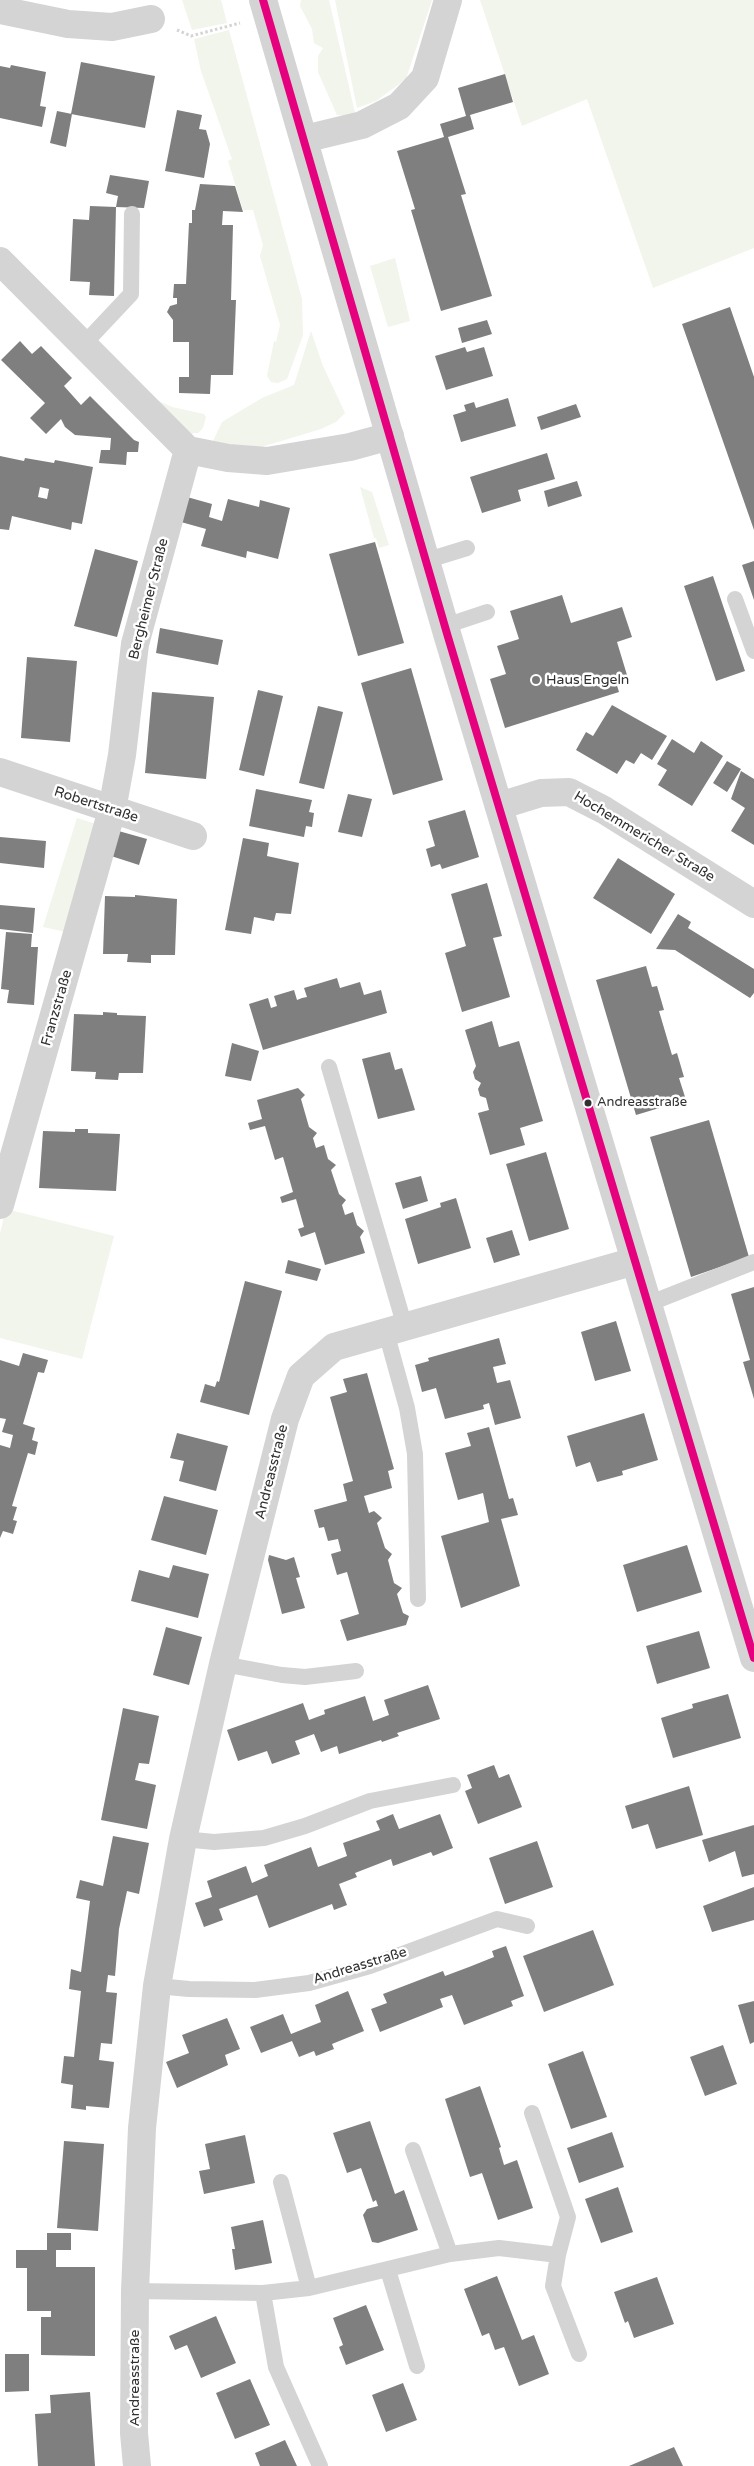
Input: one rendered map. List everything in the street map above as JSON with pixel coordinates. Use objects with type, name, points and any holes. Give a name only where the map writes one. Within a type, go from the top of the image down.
[{"type":"street","points":[[263,0],[428,560],[445,626],[754,1658]]},
{"type":"street","points":[[304,139],[362,125],[399,106],[425,78],[448,0]]},
{"type":"street","points":[[0,10],[68,24],[112,27],[151,19]]},
{"type":"street","points":[[1,265],[188,450],[228,458],[267,461],[350,447],[390,436]]},
{"type":"street","name":"Bergheimer Straße","points":[[112,810],[122,755],[134,644],[188,450]]},
{"type":"street","name":"Robertstraße","points":[[0,772],[193,836]]},
{"type":"street","name":"Hochemmericher Straße","points":[[499,806],[541,793],[568,792],[604,810],[754,904]]},
{"type":"street","name":"Franzstraße","points":[[0,1205],[112,810]]},
{"type":"street","name":"Andreasstraße","points":[[137,2466],[134,2433],[135,2291],[142,2128],[157,1986],[183,1839],[223,1664],[285,1419],[301,1376],[334,1347],[635,1261]]},
{"type":"lane","points":[[83,345],[131,294],[132,214]]},
{"type":"lane","points":[[428,560],[467,548]]},
{"type":"lane","points":[[735,599],[754,651]]},
{"type":"lane","points":[[445,626],[487,612]]},
{"type":"lane","points":[[329,1067],[396,1329],[415,1454],[418,1598]]},
{"type":"lane","points":[[648,1304],[754,1262]]},
{"type":"lane","points":[[223,1664],[273,1674],[305,1677],[356,1671]]},
{"type":"lane","points":[[183,1839],[214,1842],[264,1838],[305,1826],[370,1801],[453,1785]]},
{"type":"lane","name":"Andreasstraße","points":[[157,1986],[189,1989],[255,1990],[309,1982],[370,1966],[496,1919],[527,1926]]},
{"type":"lane","points":[[532,2113],[568,2217],[558,2255],[553,2286],[579,2354]]},
{"type":"lane","points":[[413,2150],[450,2254]]},
{"type":"lane","points":[[281,2182],[309,2288]]},
{"type":"lane","points":[[135,2291],[263,2293],[309,2288],[450,2254],[499,2248],[558,2255]]},
{"type":"lane","points":[[388,2270],[417,2366]]},
{"type":"lane","points":[[263,2293],[276,2366],[320,2466]]},
{"type":"path","points":[[191,36],[220,28]]},
{"type":"shaded area","points":[[182,0],[221,0],[227,23],[192,30]]},
{"type":"shaded area","points":[[301,0],[329,0],[356,117],[337,115],[318,72],[318,56],[323,48],[314,43],[312,29],[300,6]]},
{"type":"shaded area","points":[[335,0],[432,0],[406,79],[376,101],[357,108]]},
{"type":"shaded area","points":[[480,0],[754,0],[754,248],[653,288],[587,99],[522,126]]},
{"type":"shaded area","points":[[229,30],[302,299],[303,335],[287,379],[278,383],[271,382],[267,376],[274,341],[276,342],[280,325],[260,256],[263,245],[253,210],[243,210],[228,161],[232,159],[201,71],[194,39]]},
{"type":"shaded area","points":[[395,258],[410,321],[388,327],[370,266]]},
{"type":"shaded area","points":[[311,331],[323,366],[345,413],[336,422],[321,429],[258,448],[252,449],[213,441],[222,422],[262,398],[294,385]]},
{"type":"shaded area","points":[[150,397],[172,407],[204,414],[206,417],[203,428],[198,433],[193,433],[188,440]]},
{"type":"shaded area","points":[[360,487],[372,492],[389,545],[379,548],[376,538],[374,538]]},
{"type":"shaded area","points":[[77,818],[96,824],[66,932],[43,927]]},
{"type":"shaded area","points":[[6,1209],[114,1236],[82,1359],[0,1338],[0,1233]]},
{"type":"building","points":[[81,62],[155,76],[145,128],[71,114]]},
{"type":"building","points":[[11,65],[46,72],[40,106],[46,107],[42,127],[0,118],[0,66],[10,68]]},
{"type":"building","points":[[505,74],[513,102],[470,115],[474,129],[448,137],[466,194],[461,195],[492,296],[441,311],[411,210],[415,209],[397,151],[444,137],[440,124],[466,116],[458,88]]},
{"type":"building","points":[[177,110],[202,115],[199,129],[206,130],[210,144],[204,178],[165,171]]},
{"type":"building","points":[[57,111],[72,114],[66,147],[50,143]]},
{"type":"building","points":[[110,175],[149,181],[144,208],[116,207],[118,196],[106,193]]},
{"type":"building","points":[[200,184],[235,186],[243,212],[223,211],[222,225],[233,225],[231,300],[236,300],[233,375],[211,375],[210,394],[179,393],[179,377],[189,377],[189,342],[173,342],[173,320],[167,312],[170,306],[177,304],[177,298],[173,298],[174,284],[186,284],[189,223],[192,223],[192,210],[195,210]]},
{"type":"building","points":[[90,206],[116,207],[114,296],[89,295],[90,282],[70,281],[73,219],[89,220]]},
{"type":"building","points":[[730,307],[754,377],[754,530],[682,324]]},
{"type":"building","points":[[487,320],[492,334],[462,343],[458,328]]},
{"type":"building","points":[[20,341],[32,354],[41,346],[72,378],[64,386],[81,405],[90,396],[134,440],[139,442],[138,452],[127,452],[126,465],[99,463],[101,450],[110,450],[111,438],[75,435],[65,427],[61,419],[46,434],[30,418],[45,403],[1,360]]},
{"type":"building","points":[[465,347],[467,352],[484,347],[493,376],[446,390],[435,356]]},
{"type":"building","points":[[508,398],[516,426],[461,442],[453,415],[466,411],[464,405],[474,402],[476,408]]},
{"type":"building","points":[[576,404],[581,417],[541,430],[537,417]]},
{"type":"building","points":[[547,453],[555,479],[518,490],[521,501],[482,513],[470,477]]},
{"type":"building","points":[[0,456],[24,461],[25,458],[54,463],[55,460],[93,467],[82,524],[72,522],[71,530],[12,516],[9,530],[0,529]],"holes":[[[40,487],[49,489],[47,499],[38,497]]]},
{"type":"building","points":[[577,481],[582,496],[548,507],[544,491]]},
{"type":"building","points":[[187,497],[212,504],[209,517],[222,521],[228,499],[259,507],[260,500],[290,508],[278,559],[247,551],[246,558],[201,546],[206,529],[181,522]]},
{"type":"building","points":[[375,542],[404,643],[358,656],[329,554]]},
{"type":"building","points":[[95,549],[138,561],[117,637],[74,626]]},
{"type":"building","points":[[754,561],[754,600],[742,565]]},
{"type":"building","points":[[713,576],[745,671],[716,681],[684,586]]},
{"type":"building","points":[[562,595],[571,623],[622,607],[632,637],[617,642],[627,675],[615,679],[619,692],[505,728],[490,679],[506,674],[497,646],[519,639],[510,611]]},
{"type":"building","points":[[160,628],[223,640],[218,665],[156,653]]},
{"type":"building","points":[[27,657],[77,661],[70,742],[21,738]]},
{"type":"building","points":[[411,668],[443,780],[393,795],[361,683]]},
{"type":"building","points":[[258,690],[283,696],[264,776],[239,770]]},
{"type":"building","points":[[152,692],[214,697],[206,779],[145,773]]},
{"type":"building","points":[[612,705],[667,736],[652,760],[641,753],[634,764],[626,760],[617,774],[576,750],[586,732],[593,736]]},
{"type":"building","points":[[318,706],[343,712],[324,789],[299,783]]},
{"type":"building","points":[[672,739],[694,753],[701,741],[723,756],[692,806],[658,785],[667,770],[657,764]]},
{"type":"building","points":[[727,761],[741,769],[727,792],[713,783]]},
{"type":"building","points":[[741,771],[754,779],[754,845],[731,831],[745,808],[731,799]]},
{"type":"building","points":[[256,789],[312,800],[309,812],[314,813],[312,827],[306,826],[304,837],[249,826]]},
{"type":"building","points":[[348,794],[372,799],[362,837],[338,832]]},
{"type":"building","points":[[465,810],[479,857],[442,869],[440,864],[431,867],[426,849],[435,846],[428,821]]},
{"type":"building","points":[[115,830],[147,839],[139,865],[108,855]]},
{"type":"building","points":[[0,837],[46,841],[44,868],[0,863]]},
{"type":"building","points":[[243,838],[269,843],[267,856],[299,863],[291,914],[276,913],[274,921],[254,917],[251,934],[225,930]]},
{"type":"building","points":[[618,858],[675,894],[651,934],[593,898]]},
{"type":"building","points":[[487,883],[502,936],[493,938],[510,997],[462,1012],[445,953],[466,946],[451,894]]},
{"type":"building","points":[[135,895],[177,899],[175,955],[151,955],[151,963],[127,962],[128,954],[103,954],[105,896],[135,897]]},
{"type":"building","points":[[0,905],[35,908],[33,933],[0,929]]},
{"type":"building","points":[[678,914],[691,922],[688,928],[754,969],[754,993],[750,998],[675,950],[656,949]]},
{"type":"building","points":[[6,932],[32,934],[31,947],[38,947],[34,1005],[7,1003],[9,990],[1,989]]},
{"type":"building","points":[[646,966],[652,987],[657,986],[664,1010],[659,1011],[672,1055],[677,1053],[684,1077],[679,1078],[686,1100],[636,1115],[596,980]]},
{"type":"building","points":[[337,978],[340,988],[360,982],[364,995],[381,990],[387,1013],[263,1050],[249,1004],[268,998],[271,1008],[277,1006],[274,996],[294,990],[297,1000],[307,997],[304,988]]},
{"type":"building","points":[[103,1012],[117,1013],[117,1015],[146,1016],[143,1073],[119,1073],[118,1080],[95,1079],[96,1072],[71,1071],[74,1014],[103,1015]]},
{"type":"building","points":[[492,1021],[499,1047],[519,1041],[543,1121],[520,1128],[525,1145],[490,1155],[478,1113],[489,1110],[486,1098],[480,1096],[478,1089],[481,1083],[475,1079],[473,1072],[476,1066],[465,1030]]},
{"type":"building","points":[[232,1043],[259,1051],[251,1081],[225,1076]]},
{"type":"building","points":[[390,1052],[395,1070],[402,1068],[415,1110],[378,1119],[362,1059]]},
{"type":"building","points":[[298,1088],[305,1095],[301,1099],[309,1127],[317,1133],[313,1138],[316,1148],[324,1145],[328,1159],[336,1165],[331,1170],[339,1194],[346,1200],[342,1205],[345,1215],[353,1212],[357,1225],[364,1231],[360,1237],[365,1253],[325,1265],[315,1232],[301,1237],[298,1229],[304,1227],[296,1199],[282,1203],[280,1197],[293,1192],[283,1157],[275,1160],[265,1126],[250,1130],[248,1123],[262,1119],[257,1100]]},
{"type":"building","points":[[709,1120],[749,1257],[691,1277],[650,1137]]},
{"type":"building","points":[[75,1129],[88,1129],[88,1133],[120,1134],[116,1191],[39,1188],[43,1131],[75,1132]]},
{"type":"building","points":[[546,1152],[569,1229],[529,1241],[506,1164]]},
{"type":"building","points":[[421,1176],[428,1201],[403,1209],[395,1183]]},
{"type":"building","points":[[456,1198],[471,1248],[418,1264],[405,1219],[441,1207],[440,1203]]},
{"type":"building","points":[[512,1230],[520,1255],[494,1263],[486,1238]]},
{"type":"building","points":[[288,1260],[321,1269],[317,1281],[285,1273]]},
{"type":"building","points":[[245,1281],[282,1291],[249,1415],[200,1402],[205,1384],[215,1387],[217,1381],[219,1382]]},
{"type":"building","points":[[754,1287],[754,1399],[743,1362],[750,1360],[731,1294]]},
{"type":"building","points":[[616,1321],[631,1371],[595,1381],[581,1332]]},
{"type":"building","points":[[499,1338],[506,1364],[493,1367],[497,1383],[510,1380],[521,1418],[495,1425],[489,1403],[483,1405],[484,1409],[445,1419],[436,1388],[422,1392],[415,1365],[429,1361],[428,1358]]},
{"type":"building","points":[[23,1353],[48,1360],[44,1373],[38,1372],[23,1424],[35,1428],[32,1440],[38,1442],[35,1455],[28,1453],[12,1506],[17,1507],[13,1520],[17,1521],[13,1534],[3,1531],[0,1538],[0,1445],[10,1448],[13,1435],[2,1432],[6,1419],[0,1418],[0,1360],[19,1366]]},
{"type":"building","points":[[367,1373],[394,1469],[388,1471],[392,1488],[364,1496],[369,1513],[374,1511],[382,1518],[377,1523],[385,1548],[392,1554],[388,1560],[394,1583],[402,1588],[397,1594],[403,1613],[409,1616],[406,1625],[347,1641],[340,1620],[359,1614],[347,1572],[337,1575],[331,1554],[341,1551],[338,1539],[328,1541],[324,1527],[319,1528],[314,1510],[347,1501],[343,1484],[353,1481],[330,1397],[347,1392],[343,1379]]},
{"type":"building","points":[[644,1413],[658,1460],[622,1471],[623,1475],[597,1482],[590,1462],[576,1467],[567,1436]]},
{"type":"building","points":[[489,1427],[509,1499],[513,1498],[518,1515],[501,1519],[520,1586],[461,1608],[441,1536],[489,1522],[483,1493],[458,1500],[445,1453],[471,1446],[467,1433]]},
{"type":"building","points":[[177,1433],[228,1446],[216,1491],[179,1481],[184,1461],[170,1458]]},
{"type":"building","points":[[164,1496],[218,1510],[206,1555],[151,1540]]},
{"type":"building","points":[[687,1545],[702,1592],[637,1612],[623,1565]]},
{"type":"building","points":[[269,1555],[286,1560],[294,1557],[300,1577],[296,1578],[305,1608],[282,1614],[268,1560]]},
{"type":"building","points":[[173,1565],[209,1574],[198,1618],[131,1601],[139,1570],[169,1578]]},
{"type":"building","points":[[166,1627],[202,1637],[189,1685],[153,1675]]},
{"type":"building","points":[[699,1631],[710,1668],[657,1684],[646,1646]]},
{"type":"building","points":[[428,1685],[440,1719],[397,1733],[399,1736],[382,1742],[381,1740],[339,1754],[337,1746],[321,1752],[314,1734],[295,1741],[300,1754],[272,1764],[267,1751],[238,1761],[227,1730],[303,1703],[309,1720],[325,1714],[324,1710],[365,1696],[373,1721],[389,1715],[384,1700]]},
{"type":"building","points":[[728,1694],[741,1738],[673,1758],[661,1718],[693,1708],[692,1704]]},
{"type":"building","points":[[123,1708],[159,1716],[149,1764],[139,1763],[135,1780],[156,1785],[147,1829],[101,1820]]},
{"type":"building","points":[[494,1765],[499,1778],[509,1774],[522,1807],[478,1824],[465,1791],[472,1788],[467,1775]]},
{"type":"building","points":[[689,1786],[703,1835],[656,1849],[648,1824],[632,1829],[625,1806]]},
{"type":"building","points":[[393,1814],[399,1829],[440,1814],[453,1848],[433,1856],[431,1852],[393,1866],[391,1859],[355,1873],[357,1877],[339,1884],[347,1905],[334,1910],[332,1904],[269,1928],[257,1895],[219,1909],[223,1920],[204,1927],[195,1903],[212,1897],[207,1881],[246,1866],[252,1883],[268,1876],[264,1865],[311,1847],[318,1867],[347,1856],[343,1843],[380,1830],[376,1821]]},
{"type":"building","points":[[754,1825],[754,1874],[742,1877],[735,1851],[709,1862],[702,1840]]},
{"type":"building","points":[[113,1836],[149,1843],[139,1894],[127,1891],[119,1929],[115,1976],[108,1975],[106,1992],[117,1993],[112,2044],[101,2043],[99,2060],[114,2062],[109,2108],[86,2106],[86,2110],[71,2108],[73,2085],[61,2083],[64,2056],[74,2057],[81,1991],[69,1989],[71,1969],[81,1972],[90,1901],[76,1898],[80,1880],[103,1886]]},
{"type":"building","points":[[537,1841],[553,1887],[505,1904],[489,1858]]},
{"type":"building","points":[[754,1887],[754,1920],[712,1932],[703,1906]]},
{"type":"building","points":[[593,1930],[614,1985],[544,2012],[523,1956]]},
{"type":"building","points":[[506,1946],[524,1996],[511,2001],[513,2006],[464,2025],[452,1995],[440,1999],[443,2007],[380,2032],[371,2009],[387,2003],[383,1994],[443,1971],[445,1976],[469,1967],[494,1957],[492,1951]]},
{"type":"building","points":[[348,1991],[364,2031],[332,2044],[334,2049],[316,2056],[314,2051],[299,2057],[292,2041],[261,2053],[250,2027],[283,2014],[291,2034],[321,2022],[315,2005]]},
{"type":"building","points":[[754,2001],[754,2042],[750,2044],[738,2005]]},
{"type":"building","points":[[227,2018],[240,2049],[225,2055],[228,2065],[177,2088],[166,2062],[189,2053],[182,2035]]},
{"type":"building","points":[[723,2045],[737,2084],[705,2096],[690,2057]]},
{"type":"building","points":[[583,2051],[607,2117],[571,2129],[548,2064]]},
{"type":"building","points":[[480,2086],[501,2147],[499,2148],[504,2165],[517,2160],[533,2208],[498,2220],[482,2173],[470,2177],[445,2099]]},
{"type":"building","points":[[370,2121],[395,2194],[404,2190],[418,2230],[378,2243],[372,2242],[363,2215],[367,2209],[378,2206],[376,2200],[373,2202],[361,2168],[347,2173],[333,2133]]},
{"type":"building","points":[[612,2132],[624,2167],[579,2183],[567,2148]]},
{"type":"building","points":[[245,2135],[255,2183],[204,2194],[199,2171],[210,2169],[205,2144]]},
{"type":"building","points":[[64,2141],[104,2144],[98,2231],[57,2228]]},
{"type":"building","points":[[618,2187],[633,2232],[601,2243],[585,2199]]},
{"type":"building","points":[[263,2220],[272,2263],[235,2270],[232,2249],[235,2249],[231,2227]]},
{"type":"building","points":[[47,2233],[71,2233],[71,2250],[56,2250],[56,2267],[95,2267],[95,2356],[41,2355],[41,2317],[51,2317],[51,2311],[27,2311],[27,2268],[16,2268],[16,2250],[47,2250]]},
{"type":"building","points":[[497,2276],[522,2340],[534,2335],[549,2374],[519,2386],[504,2347],[495,2350],[489,2333],[482,2336],[464,2289]]},
{"type":"building","points":[[657,2277],[674,2324],[634,2338],[628,2321],[625,2323],[614,2292]]},
{"type":"building","points":[[366,2305],[384,2350],[346,2365],[339,2347],[343,2345],[333,2318]]},
{"type":"building","points":[[216,2316],[236,2363],[201,2378],[187,2345],[175,2350],[169,2336]]},
{"type":"building","points":[[5,2354],[29,2354],[29,2391],[5,2392]]},
{"type":"building","points":[[250,2379],[270,2425],[235,2439],[216,2393]]},
{"type":"building","points":[[403,2383],[417,2420],[386,2432],[372,2395]]},
{"type":"building","points":[[90,2392],[95,2466],[38,2466],[35,2414],[51,2413],[50,2395]]},
{"type":"building","points":[[285,2440],[297,2466],[260,2466],[255,2453]]},
{"type":"building","points":[[674,2447],[683,2466],[629,2466]]},
{"type":"transit line","points":[[263,0],[448,637],[754,1658]]},
{"type":"place","name":"Haus Engeln","points":[[536,680]]},
{"type":"place","name":"Andreasstraße","points":[[588,1103]]}]
